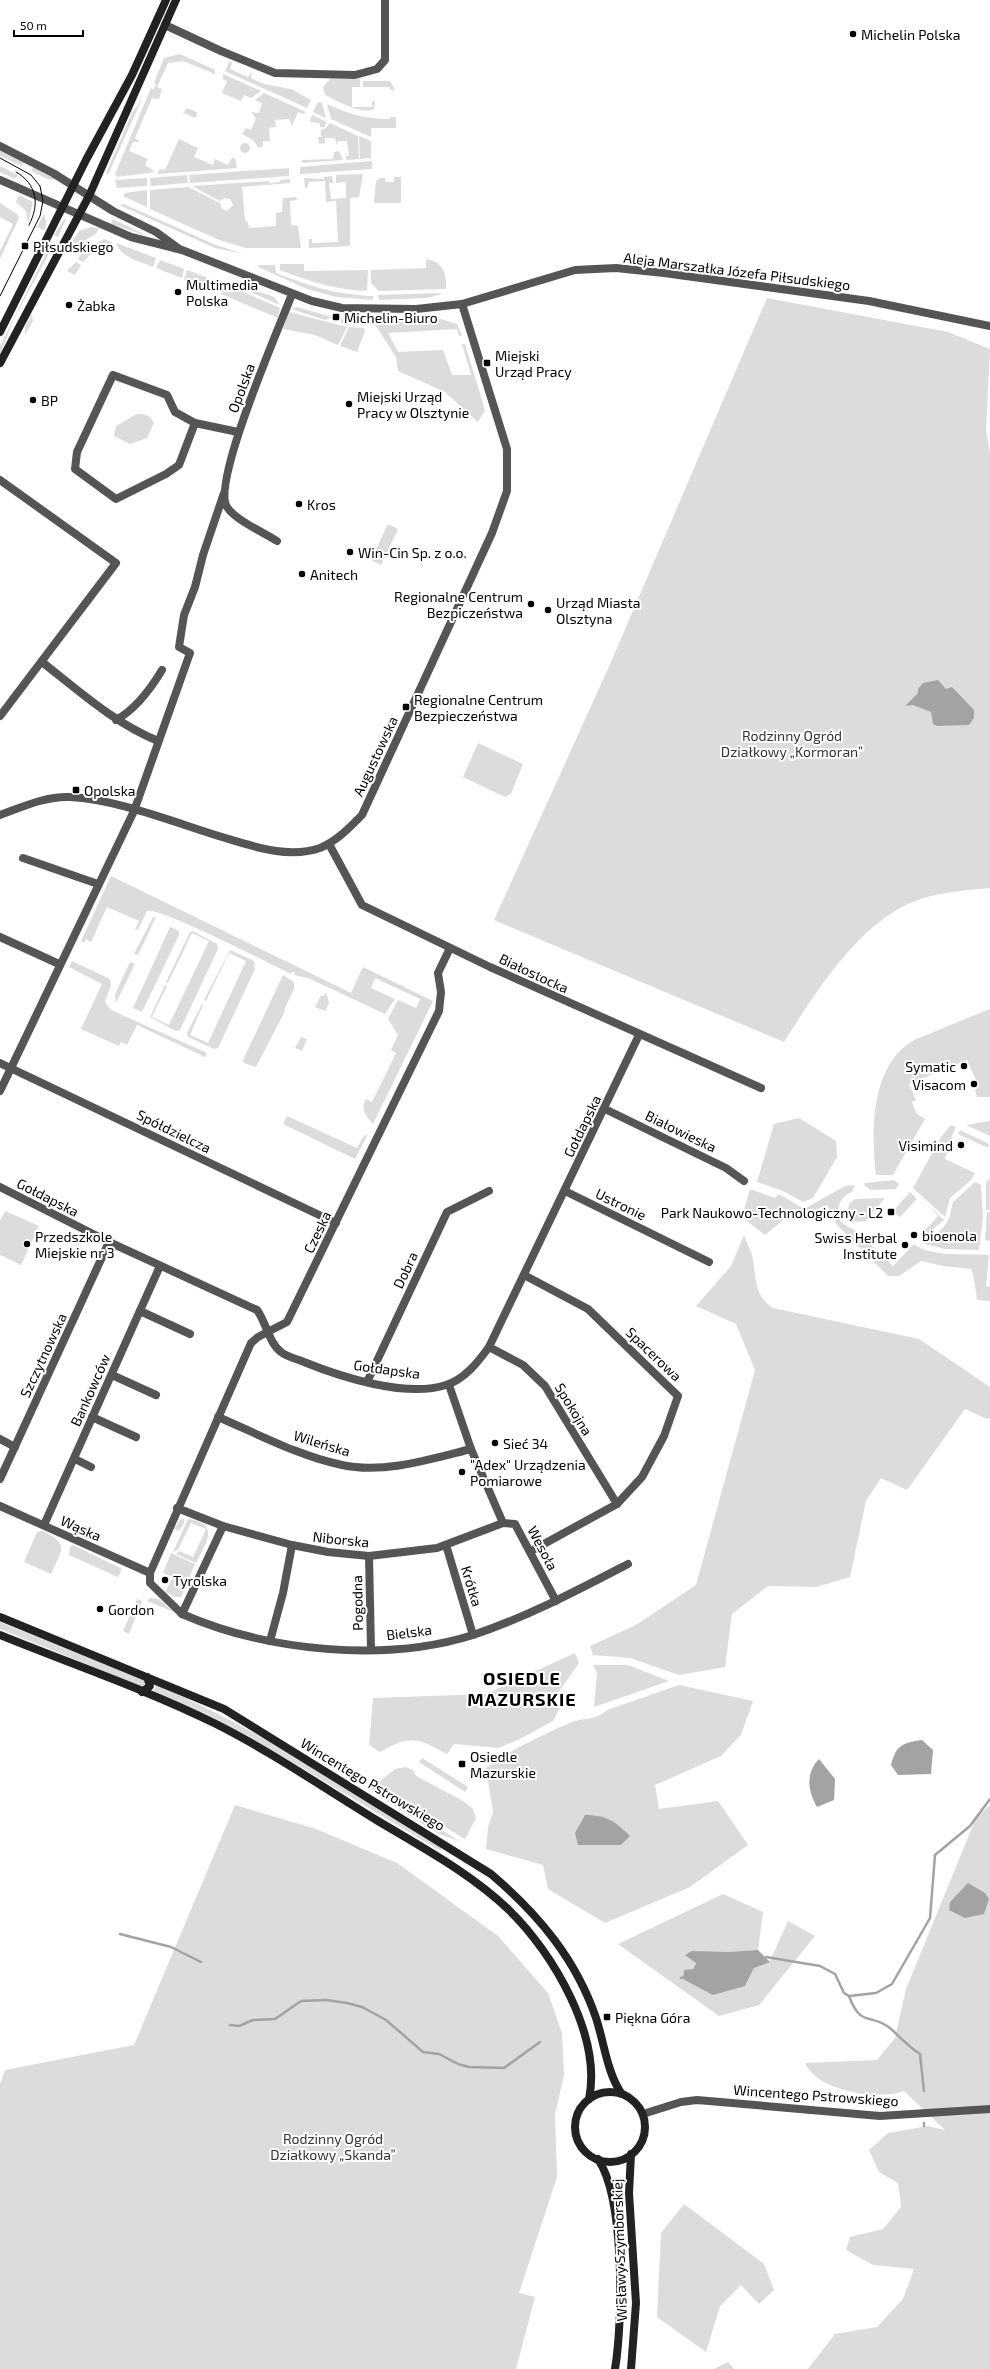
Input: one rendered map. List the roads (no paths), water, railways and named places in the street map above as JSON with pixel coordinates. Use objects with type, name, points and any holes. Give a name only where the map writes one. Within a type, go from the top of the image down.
[{"type":"main road","points":[[0,332],[73,185],[132,75],[166,0]]},
{"type":"main road","points":[[0,363],[80,216],[176,0]]},
{"type":"main road","name":"Wincentego Pstrowskiego","points":[[0,1617],[224,1709],[475,1862],[522,1901],[553,1935],[579,1977],[596,2017],[614,2079],[621,2094]]},
{"type":"main road","name":"Wincentego Pstrowskiego","points":[[0,1635],[142,1692],[214,1723],[274,1757],[466,1875],[510,1911],[537,1942],[562,1980],[580,2020],[588,2050],[591,2082],[589,2099]]},
{"type":"main road","points":[[142,1692],[150,1686],[147,1677]]},
{"type":"main road","points":[[607,2092],[621,2094],[634,2101],[642,2114],[645,2127],[642,2139],[631,2154],[612,2161],[598,2159],[583,2149],[576,2132],[578,2114],[589,2099],[607,2092]]},
{"type":"main road","name":"Wisławy Szymborskiej","points":[[631,2154],[629,2193],[636,2303],[632,2369]]},
{"type":"main road","name":"Wisławy Szymborskiej","points":[[598,2159],[605,2170],[616,2224],[620,2303],[616,2369]]},
{"type":"street","points":[[165,25],[221,52],[275,73],[355,75],[377,69],[385,60],[385,0]]},
{"type":"street","name":"Aleja Marszałka Józefa Piłsudskiego","points":[[0,146],[34,162],[113,211],[156,232],[182,250]]},
{"type":"street","name":"Aleja Marszałka Józefa Piłsudskiego","points":[[0,180],[80,216],[144,241],[182,250],[292,294],[328,305],[357,310],[416,309],[462,304],[575,270],[616,268],[664,273],[869,301],[990,326]]},
{"type":"street","name":"Opolska","points":[[158,741],[190,653],[179,647],[184,615],[195,587],[203,555],[224,493],[238,432],[292,294]]},
{"type":"street","name":"Augustowska","points":[[0,815],[42,801],[69,797],[106,803],[255,848],[284,852],[318,849],[329,844],[339,837],[362,815],[492,533],[507,491],[507,449],[462,304]]},
{"type":"street","points":[[195,423],[179,465],[166,474],[116,499],[75,469],[76,452],[113,375],[167,395],[175,412],[195,423],[238,432]]},
{"type":"street","points":[[0,480],[116,563],[0,716]]},
{"type":"street","points":[[224,493],[226,506],[233,514],[277,541]]},
{"type":"street","points":[[0,1091],[59,964],[134,811],[158,741],[134,731],[116,720],[42,662]]},
{"type":"street","points":[[116,720],[128,713],[151,688],[162,670]]},
{"type":"street","name":"Białostocka","points":[[329,844],[362,905],[450,948],[639,1035],[760,1088]]},
{"type":"street","points":[[23,858],[98,884]]},
{"type":"street","points":[[0,937],[59,964]]},
{"type":"street","name":"Czeska","points":[[150,1573],[177,1508],[251,1343],[269,1331],[287,1322],[439,1011],[441,992],[438,973],[450,948]]},
{"type":"street","name":"Gołdapska","points":[[0,1187],[109,1242],[257,1310],[274,1342],[282,1352],[333,1374],[367,1382],[398,1387],[435,1388],[449,1384],[474,1367],[489,1347],[605,1109],[639,1035]]},
{"type":"street","name":"Spółdzielcza","points":[[0,1062],[336,1223]]},
{"type":"street","name":"Białowieska","points":[[605,1109],[726,1168],[744,1180]]},
{"type":"street","name":"Dobra","points":[[367,1382],[447,1212],[489,1191]]},
{"type":"street","name":"Ustronie","points":[[565,1191],[709,1262]]},
{"type":"street","name":"Szczytnowska","points":[[0,1478],[109,1242]]},
{"type":"street","name":"Bankowców","points":[[44,1525],[160,1266]]},
{"type":"street","name":"Spacerowa","points":[[524,1275],[588,1309],[678,1396],[664,1436],[642,1477],[617,1504],[531,1551]]},
{"type":"street","points":[[140,1311],[190,1334]]},
{"type":"street","name":"Spokojna","points":[[489,1347],[523,1365],[545,1386],[617,1504]]},
{"type":"street","points":[[112,1375],[156,1395]]},
{"type":"street","points":[[449,1384],[471,1449],[503,1524]]},
{"type":"street","points":[[92,1417],[136,1437]]},
{"type":"street","name":"Wileńska","points":[[218,1417],[298,1451],[343,1466],[387,1467],[410,1464],[471,1449]]},
{"type":"street","points":[[0,1440],[15,1447]]},
{"type":"street","points":[[74,1459],[91,1467]]},
{"type":"street","name":"Wąska","points":[[0,1506],[150,1573]]},
{"type":"street","name":"Niborska","points":[[177,1508],[223,1526],[292,1545],[328,1552],[369,1556],[446,1545],[503,1524]]},
{"type":"street","name":"Wesoła","points":[[503,1524],[515,1524],[531,1551],[556,1601]]},
{"type":"street","points":[[150,1573],[150,1583],[182,1614],[223,1526]]},
{"type":"street","points":[[270,1642],[283,1593],[292,1545]]},
{"type":"street","name":"Krótka","points":[[446,1545],[473,1635]]},
{"type":"street","name":"Pogodna","points":[[369,1556],[371,1649]]},
{"type":"street","name":"Bielska","points":[[182,1614],[270,1642],[321,1648],[371,1649],[420,1646],[473,1635],[556,1601],[628,1564]]},
{"type":"street","name":"Wincentego Pstrowskiego","points":[[642,2114],[681,2102],[697,2100],[880,2116],[990,2109]]},
{"type":"waterway","points":[[766,1957],[820,1966],[835,1974],[844,1993],[849,1996],[876,1993],[892,1984],[930,1918],[935,1855],[970,1826],[990,1799]]},
{"type":"waterway","points":[[120,1934],[171,1947],[201,1962]]},
{"type":"waterway","points":[[849,1996],[858,2013],[884,2024],[920,2054],[924,2091]]},
{"type":"waterway","points":[[230,2025],[239,2026],[253,2020],[275,2019],[301,2001],[326,2000],[362,2007],[386,2020],[423,2052],[439,2054],[458,2064],[469,2067],[504,2068],[540,2042]]},
{"type":"tram line","points":[[0,158],[31,175],[40,186],[43,201],[40,216],[0,296]]},
{"type":"tram line","points":[[16,172],[28,182],[34,195],[35,210],[29,225]]},
{"type":"place","name":"Michelin Polska","points":[[853,34]]},
{"type":"place","name":"Piłsudskiego","points":[[25,246]]},
{"type":"place","name":"Multimedia Polska","points":[[178,292]]},
{"type":"place","name":"Żabka","points":[[69,305]]},
{"type":"place","name":"Michelin-Biuro","points":[[336,317]]},
{"type":"place","name":"Miejski Urząd Pracy","points":[[487,363]]},
{"type":"place","name":"BP","points":[[33,400]]},
{"type":"place","name":"Miejski Urząd Pracy w Olsztynie","points":[[349,404]]},
{"type":"place","name":"Kros","points":[[299,504]]},
{"type":"place","name":"Win-Cin Sp. z o.o.","points":[[350,552]]},
{"type":"place","name":"Anitech","points":[[302,574]]},
{"type":"place","name":"Regionalne Centrum Bezpiczeństwa","points":[[531,604]]},
{"type":"place","name":"Urząd Miasta Olsztyna","points":[[548,610]]},
{"type":"place","name":"Regionalne Centrum Bezpieczeństwa","points":[[406,707]]},
{"type":"place","name":"Opolska","points":[[76,790]]},
{"type":"place","name":"Symatic","points":[[964,1066]]},
{"type":"place","name":"Visacom","points":[[974,1084]]},
{"type":"place","name":"Visimind","points":[[961,1145]]},
{"type":"place","name":"Park Naukowo-Technologiczny - L2","points":[[891,1212]]},
{"type":"place","name":"bioenola","points":[[914,1235]]},
{"type":"place","name":"Przedszkole Miejskie nr 3","points":[[27,1244]]},
{"type":"place","name":"Swiss Herbal Institute","points":[[905,1245]]},
{"type":"place","name":"Sieć 34","points":[[495,1443]]},
{"type":"place","name":"\"Adex\" Urządzenia Pomiarowe","points":[[462,1472]]},
{"type":"place","name":"Tyrolska","points":[[165,1580]]},
{"type":"place","name":"Gordon","points":[[100,1609]]},
{"type":"place","name":"Osiedle Mazurskie","points":[[462,1764]]},
{"type":"place","name":"Piękna Góra","points":[[607,2017]]},
{"type":"district","name":"OSIEDLE MAZURSKIE","points":[[522,1688]]},
{"type":"park label","name":"Rodzinny Ogród Działkowy „Kormoran”","points":[[792,744]]},
{"type":"park label","name":"Rodzinny Ogród Działkowy „Skanda”","points":[[333,2146]]}]
